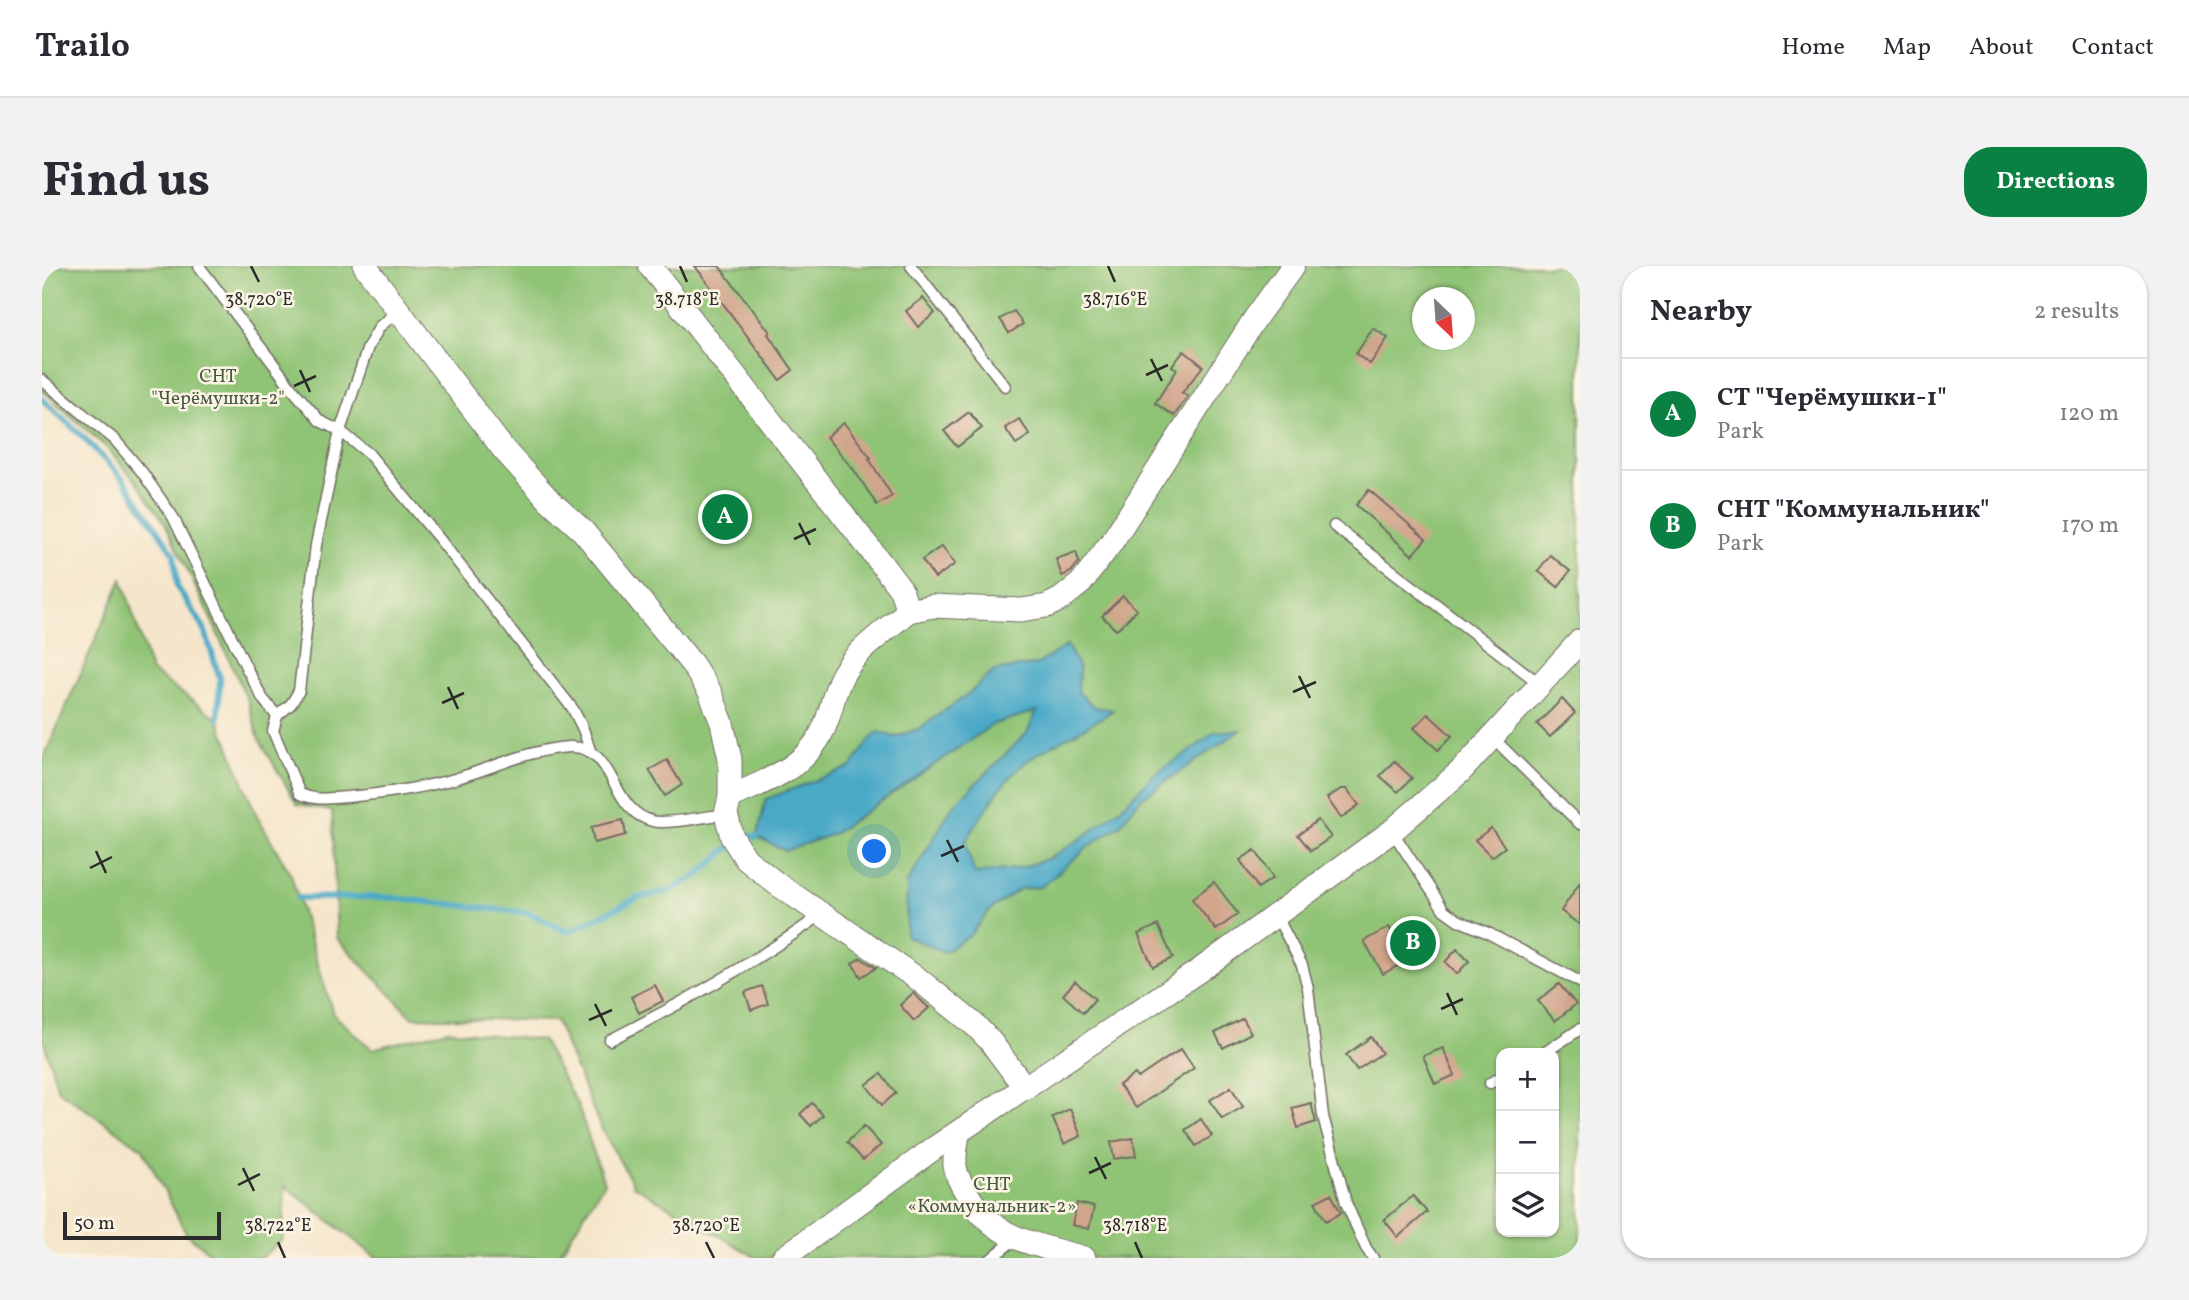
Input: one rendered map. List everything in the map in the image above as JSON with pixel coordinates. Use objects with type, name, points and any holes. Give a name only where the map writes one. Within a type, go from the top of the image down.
[{"type":"street","points":[[365,266],[504,450],[550,501],[583,531],[692,664],[710,692],[722,723],[730,760],[728,806],[732,837],[746,859],[777,884],[918,979],[976,1026],[1025,1088]]},
{"type":"street","points":[[650,266],[901,590],[908,611]]},
{"type":"street","points":[[728,806],[800,760],[823,731],[843,674],[861,651],[908,611],[933,607],[1021,610],[1047,607],[1081,583],[1111,542],[1256,317],[1293,266]]},
{"type":"street","points":[[783,1258],[958,1133],[1200,970],[1392,831],[1461,771],[1580,641]]},
{"type":"street","points":[[958,1133],[955,1165],[960,1183],[978,1212],[995,1228],[1015,1239],[1084,1258]]},
{"type":"lane","points":[[199,266],[320,421],[340,431],[368,453],[437,536],[573,709],[590,750],[605,765],[622,799],[638,816],[655,822],[728,806]]},
{"type":"lane","points":[[911,266],[1005,386]]},
{"type":"lane","points":[[399,311],[380,326],[368,346],[340,431],[316,545],[299,691],[291,704],[276,716],[273,731],[300,794],[313,800],[363,796],[446,781],[541,752],[571,747],[590,750]]},
{"type":"lane","points":[[42,380],[115,440],[142,472],[173,517],[263,699],[276,716]]},
{"type":"lane","points":[[1334,526],[1540,684]]},
{"type":"lane","points":[[1492,737],[1580,824]]},
{"type":"lane","points":[[1392,831],[1444,910],[1458,920],[1580,982]]},
{"type":"lane","points":[[610,1040],[689,1000],[742,965],[783,943],[822,914]]},
{"type":"lane","points":[[1276,915],[1302,965],[1308,988],[1323,1116],[1346,1203],[1373,1258]]},
{"type":"lane","points":[[1552,1048],[1580,1029]]},
{"type":"lane","points":[[1490,1083],[1496,1080]]},
{"type":"lane","points":[[992,1258],[1015,1239]]},
{"type":"green space","points":[[42,266],[1580,266],[1580,1258],[757,1258],[634,1186],[600,1126],[556,1021],[412,1017],[337,938],[332,811],[297,804],[259,739],[247,699],[165,523],[135,480],[106,447],[42,390]]},
{"type":"green space","points":[[122,579],[151,671],[218,719],[256,814],[291,875],[333,1014],[372,1049],[447,1030],[542,1040],[578,1106],[604,1183],[557,1258],[377,1258],[285,1186],[283,1239],[261,1258],[216,1258],[186,1233],[143,1149],[58,1090],[42,1035],[42,762]]},
{"type":"water","points":[[1067,645],[1079,668],[1078,692],[1095,707],[1113,710],[1033,757],[1003,785],[965,842],[975,874],[1021,868],[1052,857],[1122,807],[1154,774],[1214,732],[1241,730],[1140,799],[1120,825],[1088,847],[1041,887],[1020,889],[991,909],[969,936],[944,952],[906,936],[907,883],[952,807],[1027,733],[1037,711],[994,724],[833,834],[785,851],[757,837],[766,799],[851,767],[878,732],[895,737],[918,729],[967,695],[994,671],[1038,664]]},
{"type":"building","points":[[695,266],[719,266],[770,332],[768,334],[793,370],[780,380]]},
{"type":"building","points":[[923,298],[935,313],[918,327],[906,311]]},
{"type":"building","points":[[1014,311],[1023,324],[1009,333],[1000,319]]},
{"type":"building","points":[[1373,328],[1388,338],[1370,364],[1356,354]]},
{"type":"building","points":[[1184,351],[1203,366],[1182,393],[1188,396],[1174,416],[1155,403],[1177,370],[1172,366]]},
{"type":"building","points":[[969,412],[982,428],[957,447],[944,431]]},
{"type":"building","points":[[1019,419],[1030,435],[1016,444],[1005,428]]},
{"type":"building","points":[[844,423],[871,458],[869,459],[892,496],[877,505],[854,470],[826,437]]},
{"type":"building","points":[[1369,490],[1426,539],[1412,555],[1356,505]]},
{"type":"building","points":[[942,546],[955,564],[935,578],[922,560]]},
{"type":"building","points":[[1076,552],[1079,562],[1071,572],[1062,576],[1056,559]]},
{"type":"building","points":[[1550,555],[1570,571],[1558,587],[1538,571]]},
{"type":"building","points":[[1123,596],[1137,610],[1116,630],[1102,616]]},
{"type":"building","points":[[1562,699],[1575,713],[1550,737],[1537,724]]},
{"type":"building","points":[[1428,714],[1452,736],[1438,750],[1414,728]]},
{"type":"building","points":[[667,760],[682,785],[665,796],[649,770]]},
{"type":"building","points":[[1394,761],[1412,778],[1398,792],[1380,776]]},
{"type":"building","points":[[1341,789],[1347,789],[1359,805],[1341,818],[1327,798]]},
{"type":"building","points":[[623,820],[626,835],[594,843],[591,827]]},
{"type":"building","points":[[1318,820],[1331,837],[1311,851],[1298,835]]},
{"type":"building","points":[[1491,828],[1505,847],[1492,857],[1475,840]]},
{"type":"building","points":[[1255,850],[1273,878],[1258,888],[1240,860]]},
{"type":"building","points":[[1214,882],[1238,914],[1216,930],[1192,899]]},
{"type":"building","points":[[1580,882],[1580,925],[1561,911]]},
{"type":"building","points":[[1158,925],[1173,958],[1153,967],[1138,934]]},
{"type":"building","points":[[1389,927],[1408,960],[1383,974],[1364,941]]},
{"type":"building","points":[[1457,949],[1469,961],[1457,974],[1445,962]]},
{"type":"building","points":[[861,958],[876,968],[861,977],[852,963]]},
{"type":"building","points":[[1075,981],[1095,999],[1083,1013],[1063,995]]},
{"type":"building","points":[[1559,984],[1576,1004],[1555,1021],[1538,1001]]},
{"type":"building","points":[[655,985],[663,1001],[639,1013],[631,997]]},
{"type":"building","points":[[762,986],[768,1004],[751,1010],[745,992]]},
{"type":"building","points":[[913,993],[929,1008],[914,1021],[900,1005]]},
{"type":"building","points":[[1243,1018],[1251,1033],[1223,1048],[1215,1033]]},
{"type":"building","points":[[1371,1037],[1382,1053],[1357,1070],[1346,1055]]},
{"type":"building","points":[[1443,1048],[1455,1075],[1435,1084],[1423,1056]]},
{"type":"building","points":[[1181,1049],[1194,1068],[1136,1108],[1119,1085],[1135,1074],[1138,1078]]},
{"type":"building","points":[[881,1074],[896,1093],[882,1105],[866,1085]]},
{"type":"building","points":[[1231,1087],[1243,1107],[1222,1119],[1210,1100]]},
{"type":"building","points":[[812,1103],[823,1115],[811,1126],[800,1114]]},
{"type":"building","points":[[1311,1103],[1316,1122],[1298,1128],[1292,1108]]},
{"type":"building","points":[[1070,1109],[1081,1136],[1064,1144],[1052,1117]]},
{"type":"building","points":[[1201,1119],[1212,1136],[1196,1146],[1185,1130]]},
{"type":"building","points":[[864,1126],[881,1145],[863,1160],[847,1142]]},
{"type":"building","points":[[1133,1138],[1136,1156],[1114,1159],[1111,1142]]},
{"type":"building","points":[[1331,1194],[1341,1213],[1326,1221],[1315,1202]]},
{"type":"building","points":[[1413,1196],[1427,1212],[1398,1237],[1384,1220]]},
{"type":"building","points":[[1077,1203],[1094,1207],[1089,1229],[1072,1225]]},
{"type":"waterway","points":[[42,399],[123,479],[174,554],[177,587],[204,628],[220,679],[218,719]]},
{"type":"waterway","points":[[298,898],[383,897],[529,913],[568,932],[637,898],[669,891],[697,876],[726,850],[748,836],[757,837]]},
{"type":"place","name":"СТ \"Черёмушки-1\"","points":[[725,517]]},
{"type":"place","name":"СНТ \"Коммунальник\"","points":[[1413,943]]},
{"type":"park label","name":"СНТ \"Черёмушки-2\"","points":[[218,388]]},
{"type":"park label","name":"СНТ «Коммунальник-2»","points":[[992,1196]]}]
